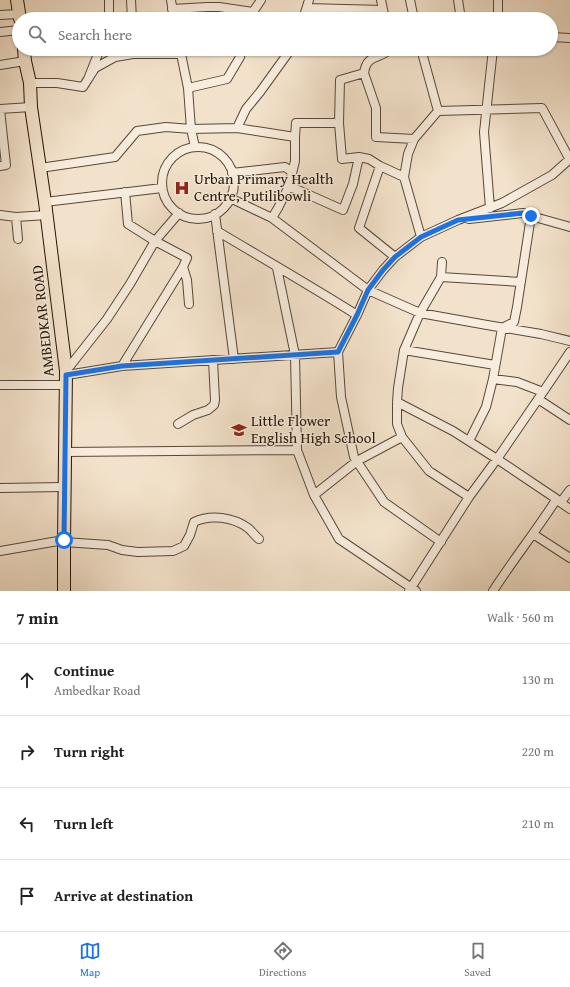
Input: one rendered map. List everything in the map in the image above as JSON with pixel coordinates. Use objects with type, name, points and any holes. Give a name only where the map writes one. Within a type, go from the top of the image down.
[{"type":"main road","points":[[17,0],[19,12]]},
{"type":"main road","name":"AMBEDKAR ROAD","points":[[25,56],[30,83],[31,107],[47,215],[66,377],[64,591]]},
{"type":"street","points":[[109,0],[109,12]]},
{"type":"street","points":[[131,0],[132,12]]},
{"type":"street","points":[[171,0],[173,12]]},
{"type":"street","points":[[254,12],[261,0]]},
{"type":"street","points":[[308,4],[383,10],[381,0]]},
{"type":"street","points":[[410,0],[413,12]]},
{"type":"street","points":[[458,0],[460,12]]},
{"type":"street","points":[[498,0],[498,12]]},
{"type":"street","points":[[172,9],[207,7],[235,12]]},
{"type":"street","points":[[0,15],[12,16]]},
{"type":"street","points":[[0,32],[12,31]]},
{"type":"street","points":[[558,37],[570,38]]},
{"type":"street","points":[[88,79],[97,56]]},
{"type":"street","points":[[30,83],[57,83],[83,87],[95,68],[118,56]]},
{"type":"street","points":[[181,56],[188,88],[191,129],[195,147]]},
{"type":"street","points":[[188,88],[227,79],[240,56]]},
{"type":"street","points":[[237,128],[246,109],[286,56]]},
{"type":"street","points":[[378,56],[369,61],[365,67],[364,73],[376,108],[376,137],[414,138]]},
{"type":"street","points":[[423,56],[438,110]]},
{"type":"street","points":[[490,208],[484,132],[492,56]]},
{"type":"street","points":[[0,65],[25,62]]},
{"type":"street","points":[[364,73],[340,80],[339,123],[342,159],[359,157],[370,159],[380,166],[404,177]]},
{"type":"street","points":[[0,166],[6,164],[0,109],[31,107]]},
{"type":"street","points":[[421,237],[404,177],[408,154],[414,138],[438,110],[542,108],[570,160],[552,175],[502,203],[458,220],[421,237],[395,257],[368,290],[338,352],[341,397],[354,456],[384,502],[441,542]]},
{"type":"street","points":[[272,218],[289,186],[295,161],[296,123],[339,123]]},
{"type":"street","points":[[40,168],[115,157],[137,131],[166,127],[191,129],[237,128],[295,137]]},
{"type":"street","points":[[195,147],[206,148],[216,152],[224,159],[232,173],[234,183],[230,198],[224,208],[206,218],[197,219],[187,217],[179,213],[171,206],[165,198],[162,188],[163,176],[170,160],[184,150],[195,147]]},
{"type":"street","points":[[289,186],[343,210],[359,157]]},
{"type":"street","points":[[380,166],[359,228],[395,257]]},
{"type":"street","points":[[232,173],[285,167],[292,172],[289,186]]},
{"type":"street","points":[[45,202],[162,188]]},
{"type":"street","points":[[122,366],[183,267],[187,258],[155,241],[128,224],[126,192]]},
{"type":"street","points":[[230,198],[272,218],[368,290],[420,313],[541,334],[570,341]]},
{"type":"street","points":[[66,377],[130,284],[155,241],[179,213]]},
{"type":"street","points":[[458,220],[523,213],[570,227]]},
{"type":"street","points":[[215,214],[234,359]]},
{"type":"street","points":[[0,215],[16,217],[47,215]]},
{"type":"street","points":[[502,328],[514,322],[531,216]]},
{"type":"street","points":[[16,217],[18,240]]},
{"type":"street","points":[[217,231],[357,315]]},
{"type":"street","points":[[442,262],[441,278],[420,313],[404,350],[398,388],[397,424],[402,437],[429,471],[469,498]]},
{"type":"street","points":[[183,267],[187,280],[189,304]]},
{"type":"street","points":[[277,268],[296,354],[297,450],[314,495],[339,540],[412,590],[469,498],[570,352]]},
{"type":"street","points":[[441,278],[521,282]]},
{"type":"street","points":[[468,441],[486,407],[494,379],[502,328]]},
{"type":"street","points":[[404,350],[495,365]]},
{"type":"street","points":[[0,385],[66,377],[122,366],[338,352]]},
{"type":"street","points":[[178,424],[193,415],[208,410],[214,405],[213,360]]},
{"type":"street","points":[[494,379],[517,382],[541,396],[570,420]]},
{"type":"street","points":[[397,402],[453,431],[570,509]]},
{"type":"street","points":[[314,495],[357,461],[402,437]]},
{"type":"street","points":[[66,452],[297,450]]},
{"type":"street","points":[[0,488],[64,487]]},
{"type":"street","points":[[493,591],[510,564],[559,501],[570,490]]},
{"type":"street","points":[[0,551],[64,541],[108,545],[122,550],[138,552],[173,550],[184,546],[190,535],[194,522],[212,517],[233,520],[249,528],[259,539]]},
{"type":"street","points":[[533,534],[570,558]]},
{"type":"place","name":"Urban Primary Health Centre, Putilibowli","points":[[182,188]]},
{"type":"place","name":"Little Flower English High School","points":[[239,430]]},
{"type":"route","points":[[64,540],[66,375],[122,366],[338,352],[368,290],[395,257],[421,237],[458,220],[523,213],[531,216]]}]
